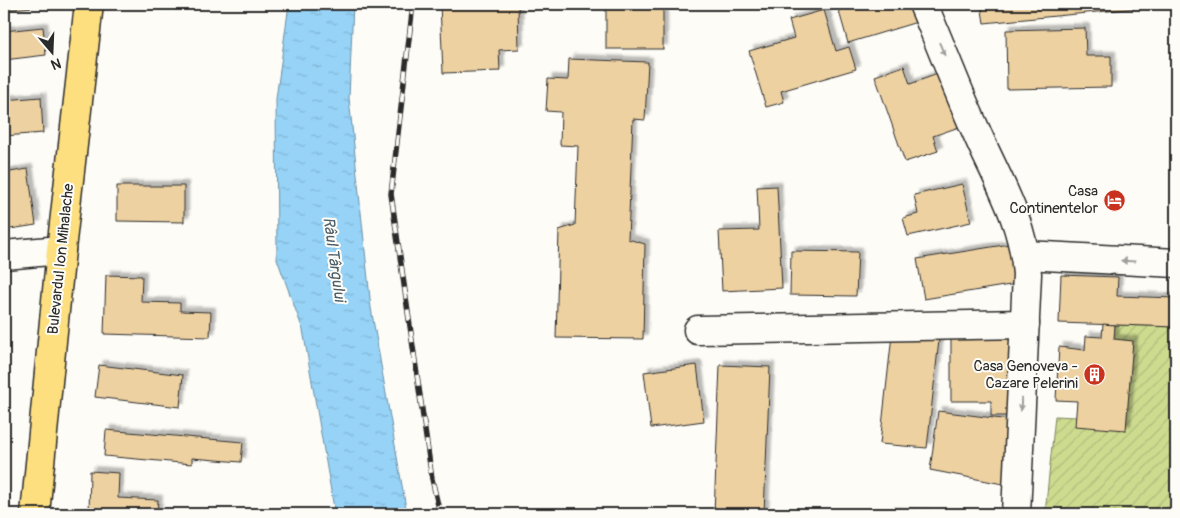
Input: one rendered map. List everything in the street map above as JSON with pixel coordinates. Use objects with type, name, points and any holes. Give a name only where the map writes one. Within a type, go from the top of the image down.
[{"type":"highway","name":"Bulevardul Ion Mihalache","points":[[35,514],[88,4]]},
{"type":"street","points":[[923,4],[976,132],[1014,211],[1026,256],[1027,274],[1016,514]]},
{"type":"street","points":[[4,255],[61,250]]},
{"type":"street","points":[[1026,256],[1176,263]]},
{"type":"street","points":[[698,330],[1025,324]]},
{"type":"green space","points":[[1115,325],[1176,327],[1176,514],[1045,514],[1055,416],[1076,417],[1126,429],[1133,341],[1114,339]]},
{"type":"water","name":"Râul Târgului","points":[[289,4],[353,4],[349,98],[371,308],[407,514],[335,514],[303,330],[277,259],[276,99]]},
{"type":"building","points":[[4,4],[31,4],[32,7],[4,10]]},
{"type":"building","points":[[440,4],[518,4],[519,49],[499,50],[500,71],[443,73]]},
{"type":"building","points":[[606,4],[663,4],[663,49],[606,49]]},
{"type":"building","points":[[837,4],[912,4],[917,22],[848,43]]},
{"type":"building","points":[[981,4],[1138,4],[1138,8],[984,23]]},
{"type":"building","points":[[824,10],[836,51],[849,47],[856,69],[781,91],[784,102],[766,107],[749,51],[794,38],[789,20]]},
{"type":"building","points":[[43,27],[46,55],[4,60],[4,31]]},
{"type":"building","points":[[1085,28],[1086,56],[1111,56],[1111,87],[1007,89],[1006,30]]},
{"type":"building","points":[[569,59],[648,62],[645,120],[633,119],[628,239],[645,244],[643,339],[556,338],[559,230],[575,225],[578,146],[560,145],[561,112],[546,111],[548,79],[568,80]]},
{"type":"building","points":[[904,66],[910,84],[946,71],[965,125],[933,136],[938,151],[905,162],[875,76]]},
{"type":"building","points":[[41,97],[43,133],[4,136],[4,100]]},
{"type":"building","points":[[28,169],[36,225],[4,230],[4,173]]},
{"type":"building","points":[[962,184],[971,222],[908,236],[903,218],[918,214],[914,195]]},
{"type":"building","points":[[117,186],[184,186],[184,222],[117,221]]},
{"type":"building","points":[[777,186],[782,288],[722,291],[719,231],[759,230],[757,187]]},
{"type":"building","points":[[1010,244],[1016,284],[924,299],[917,259]]},
{"type":"building","points":[[791,251],[858,252],[856,296],[790,295]]},
{"type":"building","points":[[106,275],[142,276],[141,302],[180,303],[180,311],[211,312],[210,337],[104,334]]},
{"type":"building","points":[[1061,275],[1118,277],[1117,296],[1176,298],[1176,327],[1059,323]]},
{"type":"building","name":"Casa Genoveva - Cazare Pelerini","points":[[1103,324],[1115,325],[1114,339],[1133,341],[1126,430],[1075,426],[1077,401],[1056,400],[1059,347],[1085,350],[1086,336],[1102,337]]},
{"type":"building","points":[[892,335],[939,340],[927,448],[880,444]]},
{"type":"building","points":[[951,335],[1013,335],[1012,416],[991,416],[991,401],[951,401]]},
{"type":"building","points":[[99,365],[183,375],[180,407],[95,397]]},
{"type":"building","points":[[697,365],[704,421],[651,428],[644,372]]},
{"type":"building","points":[[720,365],[770,367],[764,514],[714,513]]},
{"type":"building","points":[[938,411],[1010,420],[1008,485],[930,470]]},
{"type":"building","points":[[106,430],[243,442],[241,462],[192,458],[192,464],[104,456]]},
{"type":"building","points":[[90,471],[119,473],[118,498],[158,500],[157,514],[89,514]]},
{"type":"building","points":[[890,512],[927,514],[889,514]]},
{"type":"railway","points":[[413,4],[391,194],[432,479],[440,514]]},
{"type":"place","name":"Casa Continentelor","points":[[1114,200]]},
{"type":"place","name":"Casa Genoveva - Cazare Pelerini","points":[[1094,375]]}]
